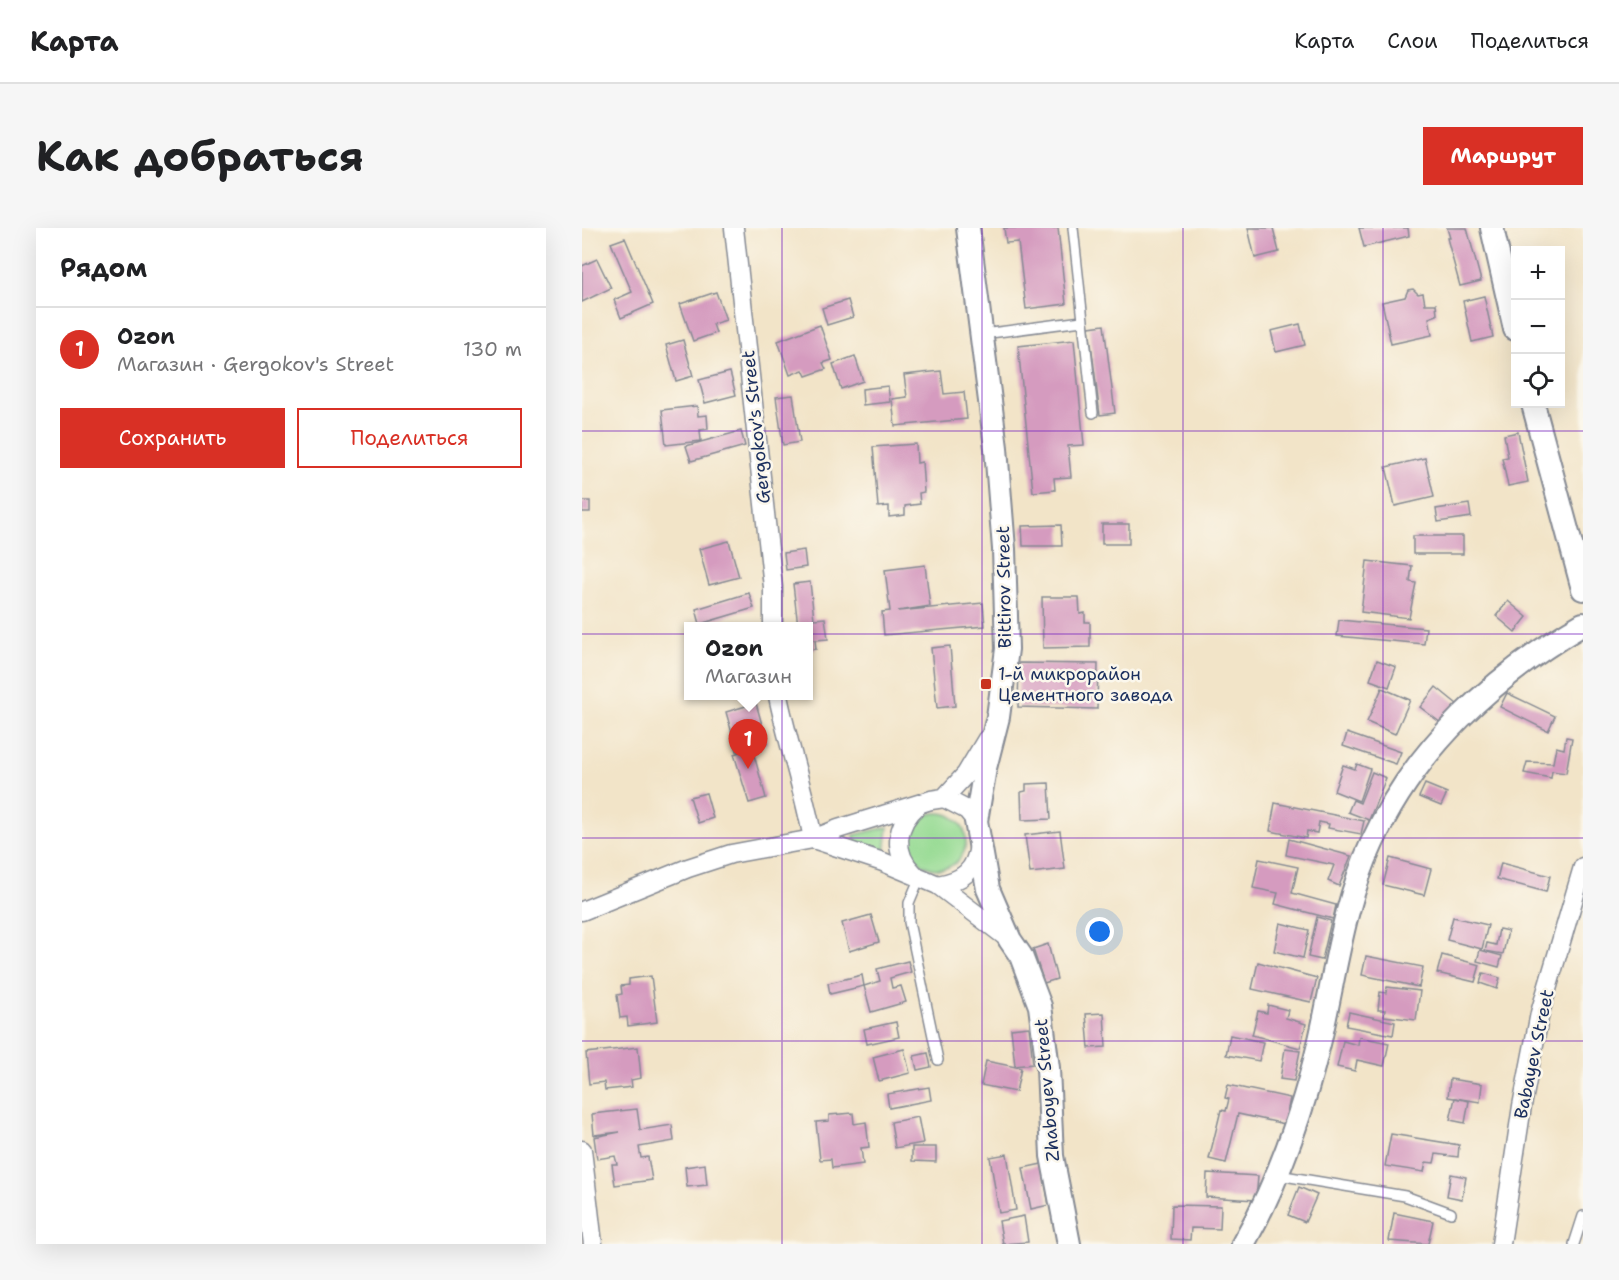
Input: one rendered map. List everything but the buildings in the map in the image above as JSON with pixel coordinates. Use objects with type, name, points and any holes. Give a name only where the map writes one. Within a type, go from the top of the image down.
[{"type":"street","name":"Gergokov's Street","points":[[734,228],[773,586],[773,622]]},
{"type":"street","name":"Bittirov Street","points":[[968,228],[983,334],[1004,549],[1006,649],[978,831],[984,876],[1010,940]]},
{"type":"street","points":[[1492,228],[1511,311]]},
{"type":"street","points":[[1534,408],[1583,589]]},
{"type":"street","points":[[1243,1244],[1276,1175],[1310,1079],[1358,879],[1371,844],[1393,799],[1420,761],[1507,674],[1536,652],[1583,624]]},
{"type":"street","points":[[779,700],[787,739],[804,794],[813,839],[838,829],[944,798],[966,774],[994,729]]},
{"type":"street","points":[[938,885],[951,883],[969,872],[975,864],[978,831],[967,810],[944,798]]},
{"type":"street","points":[[919,804],[906,817],[898,839],[903,861],[919,879]]},
{"type":"street","name":"Zhaboyev Street","points":[[582,911],[677,872],[731,854],[813,839],[883,862],[938,885],[1010,940],[1032,982],[1044,1029],[1052,1156],[1069,1244]]},
{"type":"street","name":"Babayev Street","points":[[1501,1244],[1522,1106],[1540,1013],[1583,867]]},
{"type":"street","points":[[582,1150],[593,1244]]},
{"type":"lane","points":[[1073,228],[1093,413]]},
{"type":"lane","points":[[983,334],[1082,321]]},
{"type":"lane","points":[[919,879],[909,903],[909,922],[938,1060]]},
{"type":"lane","points":[[1276,1175],[1387,1192],[1451,1213]]},
{"type":"lane","points":[[1574,1244],[1583,1216]]},
{"type":"green space","points":[[932,813],[944,813],[954,817],[962,825],[966,841],[962,857],[954,865],[944,869],[932,869],[922,865],[914,857],[910,847],[910,835],[914,825],[922,817]]},
{"type":"green space","points":[[888,827],[885,853],[855,843],[854,835]]},
{"type":"place","name":"1-й микрорайон Цементного завода","points":[[986,684]]},
{"type":"place","name":"Ozon","points":[[748,769]]}]
